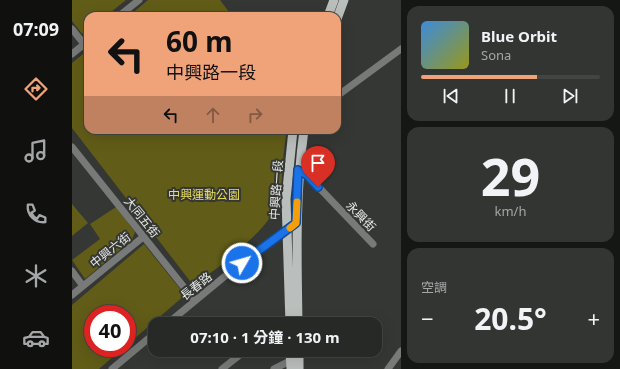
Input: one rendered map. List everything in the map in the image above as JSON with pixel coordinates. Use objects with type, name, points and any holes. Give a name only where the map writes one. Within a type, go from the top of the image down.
[{"type":"main road","points":[[330,12],[334,0]]},
{"type":"main road","points":[[340,12],[344,0]]},
{"type":"main road","name":"中興路一段","points":[[290,317],[286,199],[293,134]]},
{"type":"main road","name":"中興路一段","points":[[298,317],[296,223],[298,170],[303,134]]},
{"type":"main road","points":[[299,357],[299,369]]},
{"type":"street","points":[[123,12],[135,1]]},
{"type":"street","points":[[72,29],[84,41]]},
{"type":"street","points":[[72,54],[84,45]]},
{"type":"street","points":[[341,93],[401,49]]},
{"type":"street","name":"大同五街","points":[[72,147],[195,301]]},
{"type":"street","name":"永興街","points":[[298,170],[307,175],[373,244]]},
{"type":"street","name":"長春路","points":[[175,317],[253,253],[296,223]]},
{"type":"street","name":"中興六街","points":[[72,295],[143,237]]},
{"type":"street","points":[[72,271],[84,286]]},
{"type":"street","points":[[112,369],[148,340]]},
{"type":"street","points":[[388,369],[401,351]]},
{"type":"street","points":[[222,369],[237,357]]},
{"type":"street","points":[[274,369],[291,365]]},
{"type":"green space","points":[[72,0],[126,0],[111,12],[84,12],[84,32],[82,34],[72,21]]},
{"type":"green space","points":[[148,0],[220,0],[229,12],[134,12]]},
{"type":"green space","name":"中興運動公園","points":[[84,53],[84,134],[286,134],[281,197],[275,211],[255,235],[242,247],[216,269],[193,285],[72,128],[72,63]]},
{"type":"green space","points":[[72,204],[88,223],[72,236]]},
{"type":"green space","points":[[116,207],[135,232],[132,240],[85,279],[72,260],[100,239],[90,224]]},
{"type":"green space","points":[[144,244],[185,295],[159,317],[148,317],[148,327],[136,337],[136,305],[84,305],[84,357],[113,357],[99,369],[72,369],[72,305]]},
{"type":"slow traffic","points":[[290,228],[296,223],[297,202]]},
{"type":"route","points":[[242,263],[253,253],[296,223],[298,170],[307,175],[318,187]]}]
